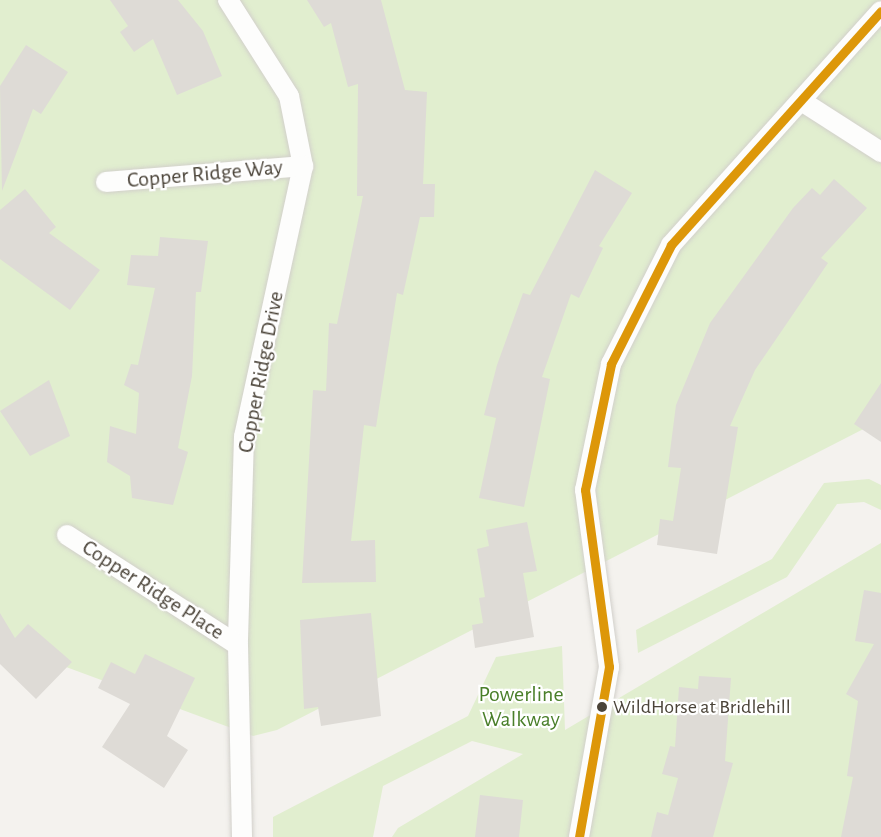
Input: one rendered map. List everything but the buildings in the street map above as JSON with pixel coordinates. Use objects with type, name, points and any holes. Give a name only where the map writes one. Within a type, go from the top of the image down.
[{"type":"street","name":"Copper Ridge Drive","points":[[228,0],[289,96],[303,166],[244,437],[238,645],[242,837]]},
{"type":"street","points":[[579,837],[609,667],[585,490],[611,364],[671,244],[803,102],[881,11]]},
{"type":"street","points":[[803,102],[881,152]]},
{"type":"street","name":"Copper Ridge Way","points":[[106,182],[303,166]]},
{"type":"street","name":"Copper Ridge Place","points":[[67,535],[238,645]]},
{"type":"green space","points":[[0,0],[881,0],[881,420],[277,730],[253,736],[20,650],[0,636]]},
{"type":"green space","points":[[869,479],[881,485],[881,510],[864,502],[837,504],[787,577],[638,653],[636,630],[772,559],[824,483]]},
{"type":"green space","name":"Powerline Walkway","points":[[881,543],[881,837],[392,837],[398,828],[523,754],[472,741],[383,786],[373,837],[273,837],[273,817],[468,716],[496,657],[562,646],[565,730]]},
{"type":"transit line","points":[[579,837],[609,667],[585,490],[611,364],[671,245],[881,11]]},
{"type":"place","name":"WildHorse at Bridlehill","points":[[602,707]]}]
